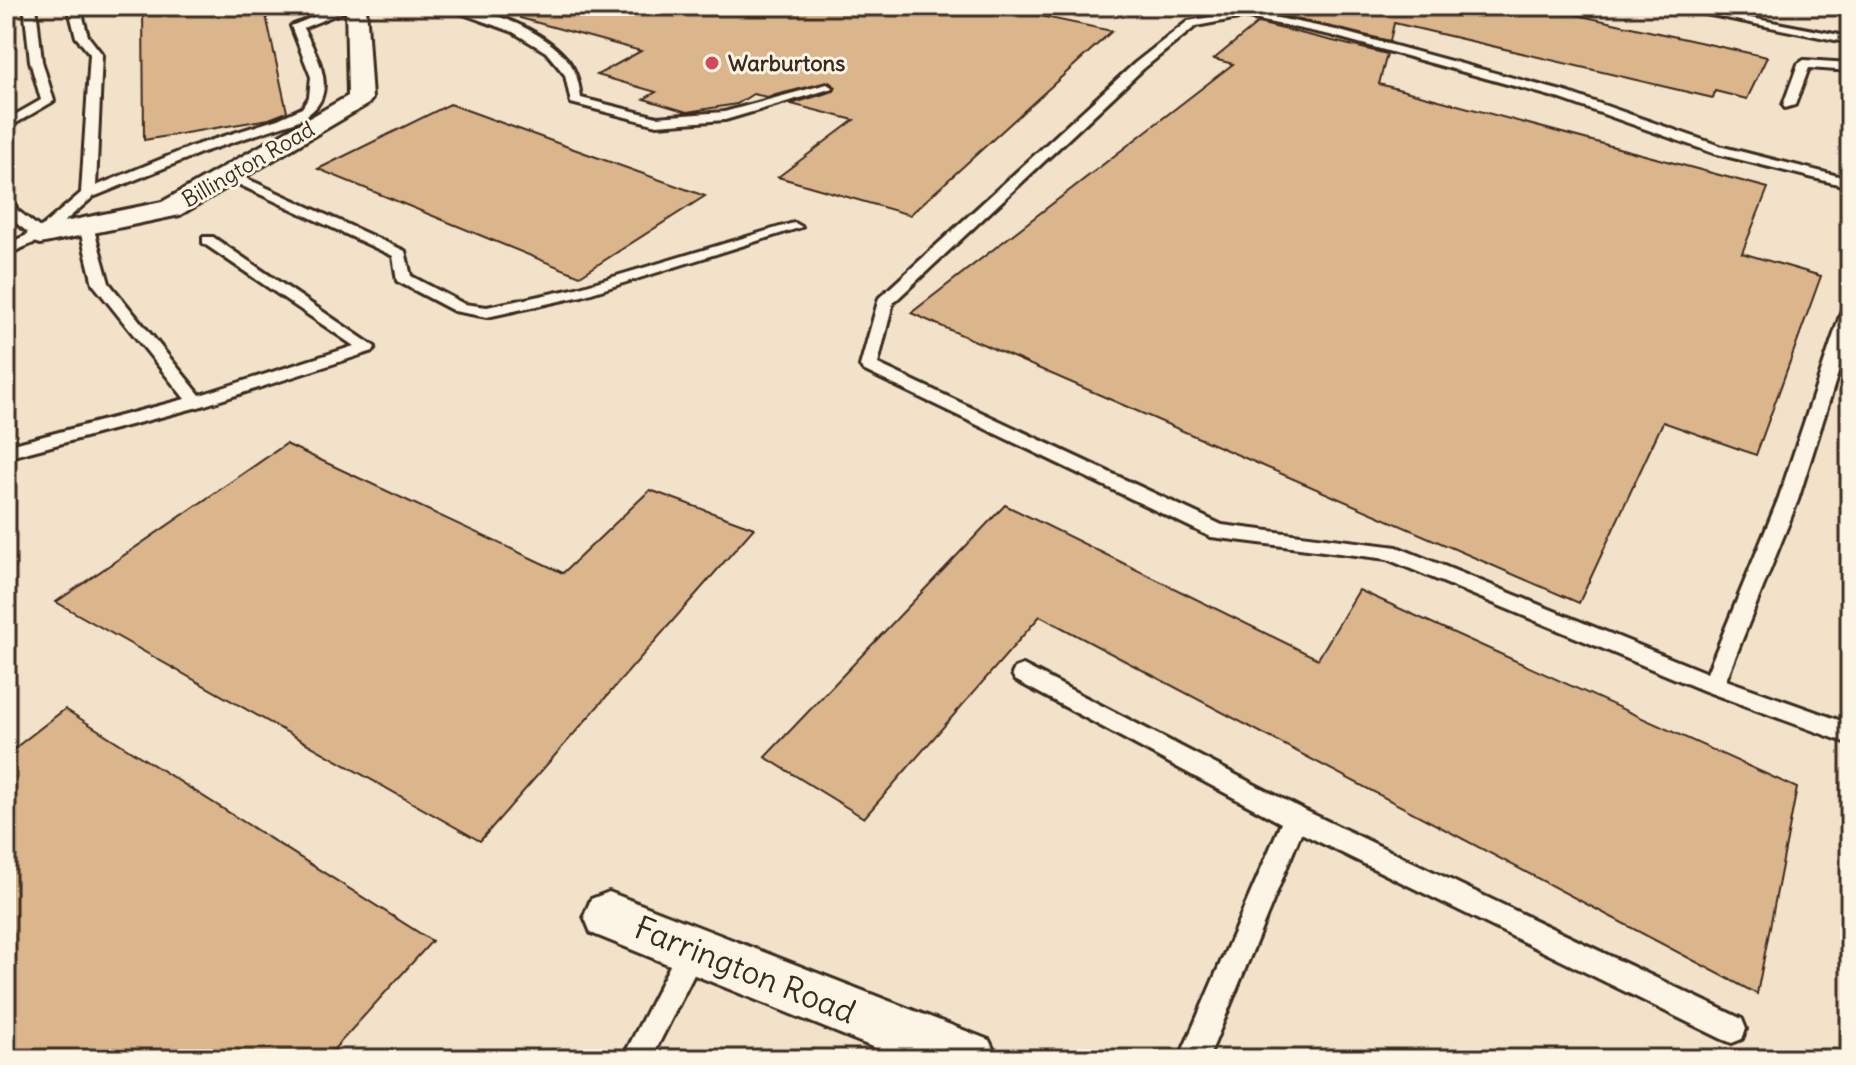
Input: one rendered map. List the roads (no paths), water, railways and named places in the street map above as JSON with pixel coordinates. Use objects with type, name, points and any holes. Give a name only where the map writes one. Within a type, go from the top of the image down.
[{"type":"street","name":"Billington Road","points":[[40,235],[170,209],[360,99],[353,6]]},
{"type":"street","name":"Farrington Road","points":[[609,916],[970,1059]]},
{"type":"lane","points":[[6,125],[48,101],[36,61],[30,6]]},
{"type":"lane","points":[[74,6],[82,37],[96,54],[88,194]]},
{"type":"lane","points":[[6,250],[40,235],[88,194],[208,143],[278,124],[309,108],[318,73],[297,26],[353,6]]},
{"type":"lane","points":[[447,6],[492,19],[552,49],[570,74],[575,100],[657,121],[725,116],[827,88]]},
{"type":"lane","points":[[1672,6],[1850,40]]},
{"type":"lane","points":[[1850,183],[1718,150],[1565,96],[1361,40],[1244,14],[1192,23],[1139,66],[885,301],[869,366],[1218,532],[1390,552],[1713,685],[1850,734]]},
{"type":"lane","points":[[1789,105],[1804,64],[1850,67]]},
{"type":"lane","points":[[230,175],[400,254],[403,278],[460,308],[487,312],[576,293],[795,227]]},
{"type":"lane","points":[[6,199],[11,212],[40,235]]},
{"type":"lane","points":[[86,226],[101,284],[196,402]]},
{"type":"lane","points":[[6,452],[196,402],[367,347],[208,240]]},
{"type":"lane","points":[[1713,685],[1788,500],[1850,310]]},
{"type":"lane","points":[[1023,674],[1295,818],[1732,1029]]},
{"type":"lane","points":[[1193,1059],[1295,818]]},
{"type":"lane","points":[[636,1059],[693,949]]},
{"type":"place","name":"Warburtons","points":[[712,63]]}]
